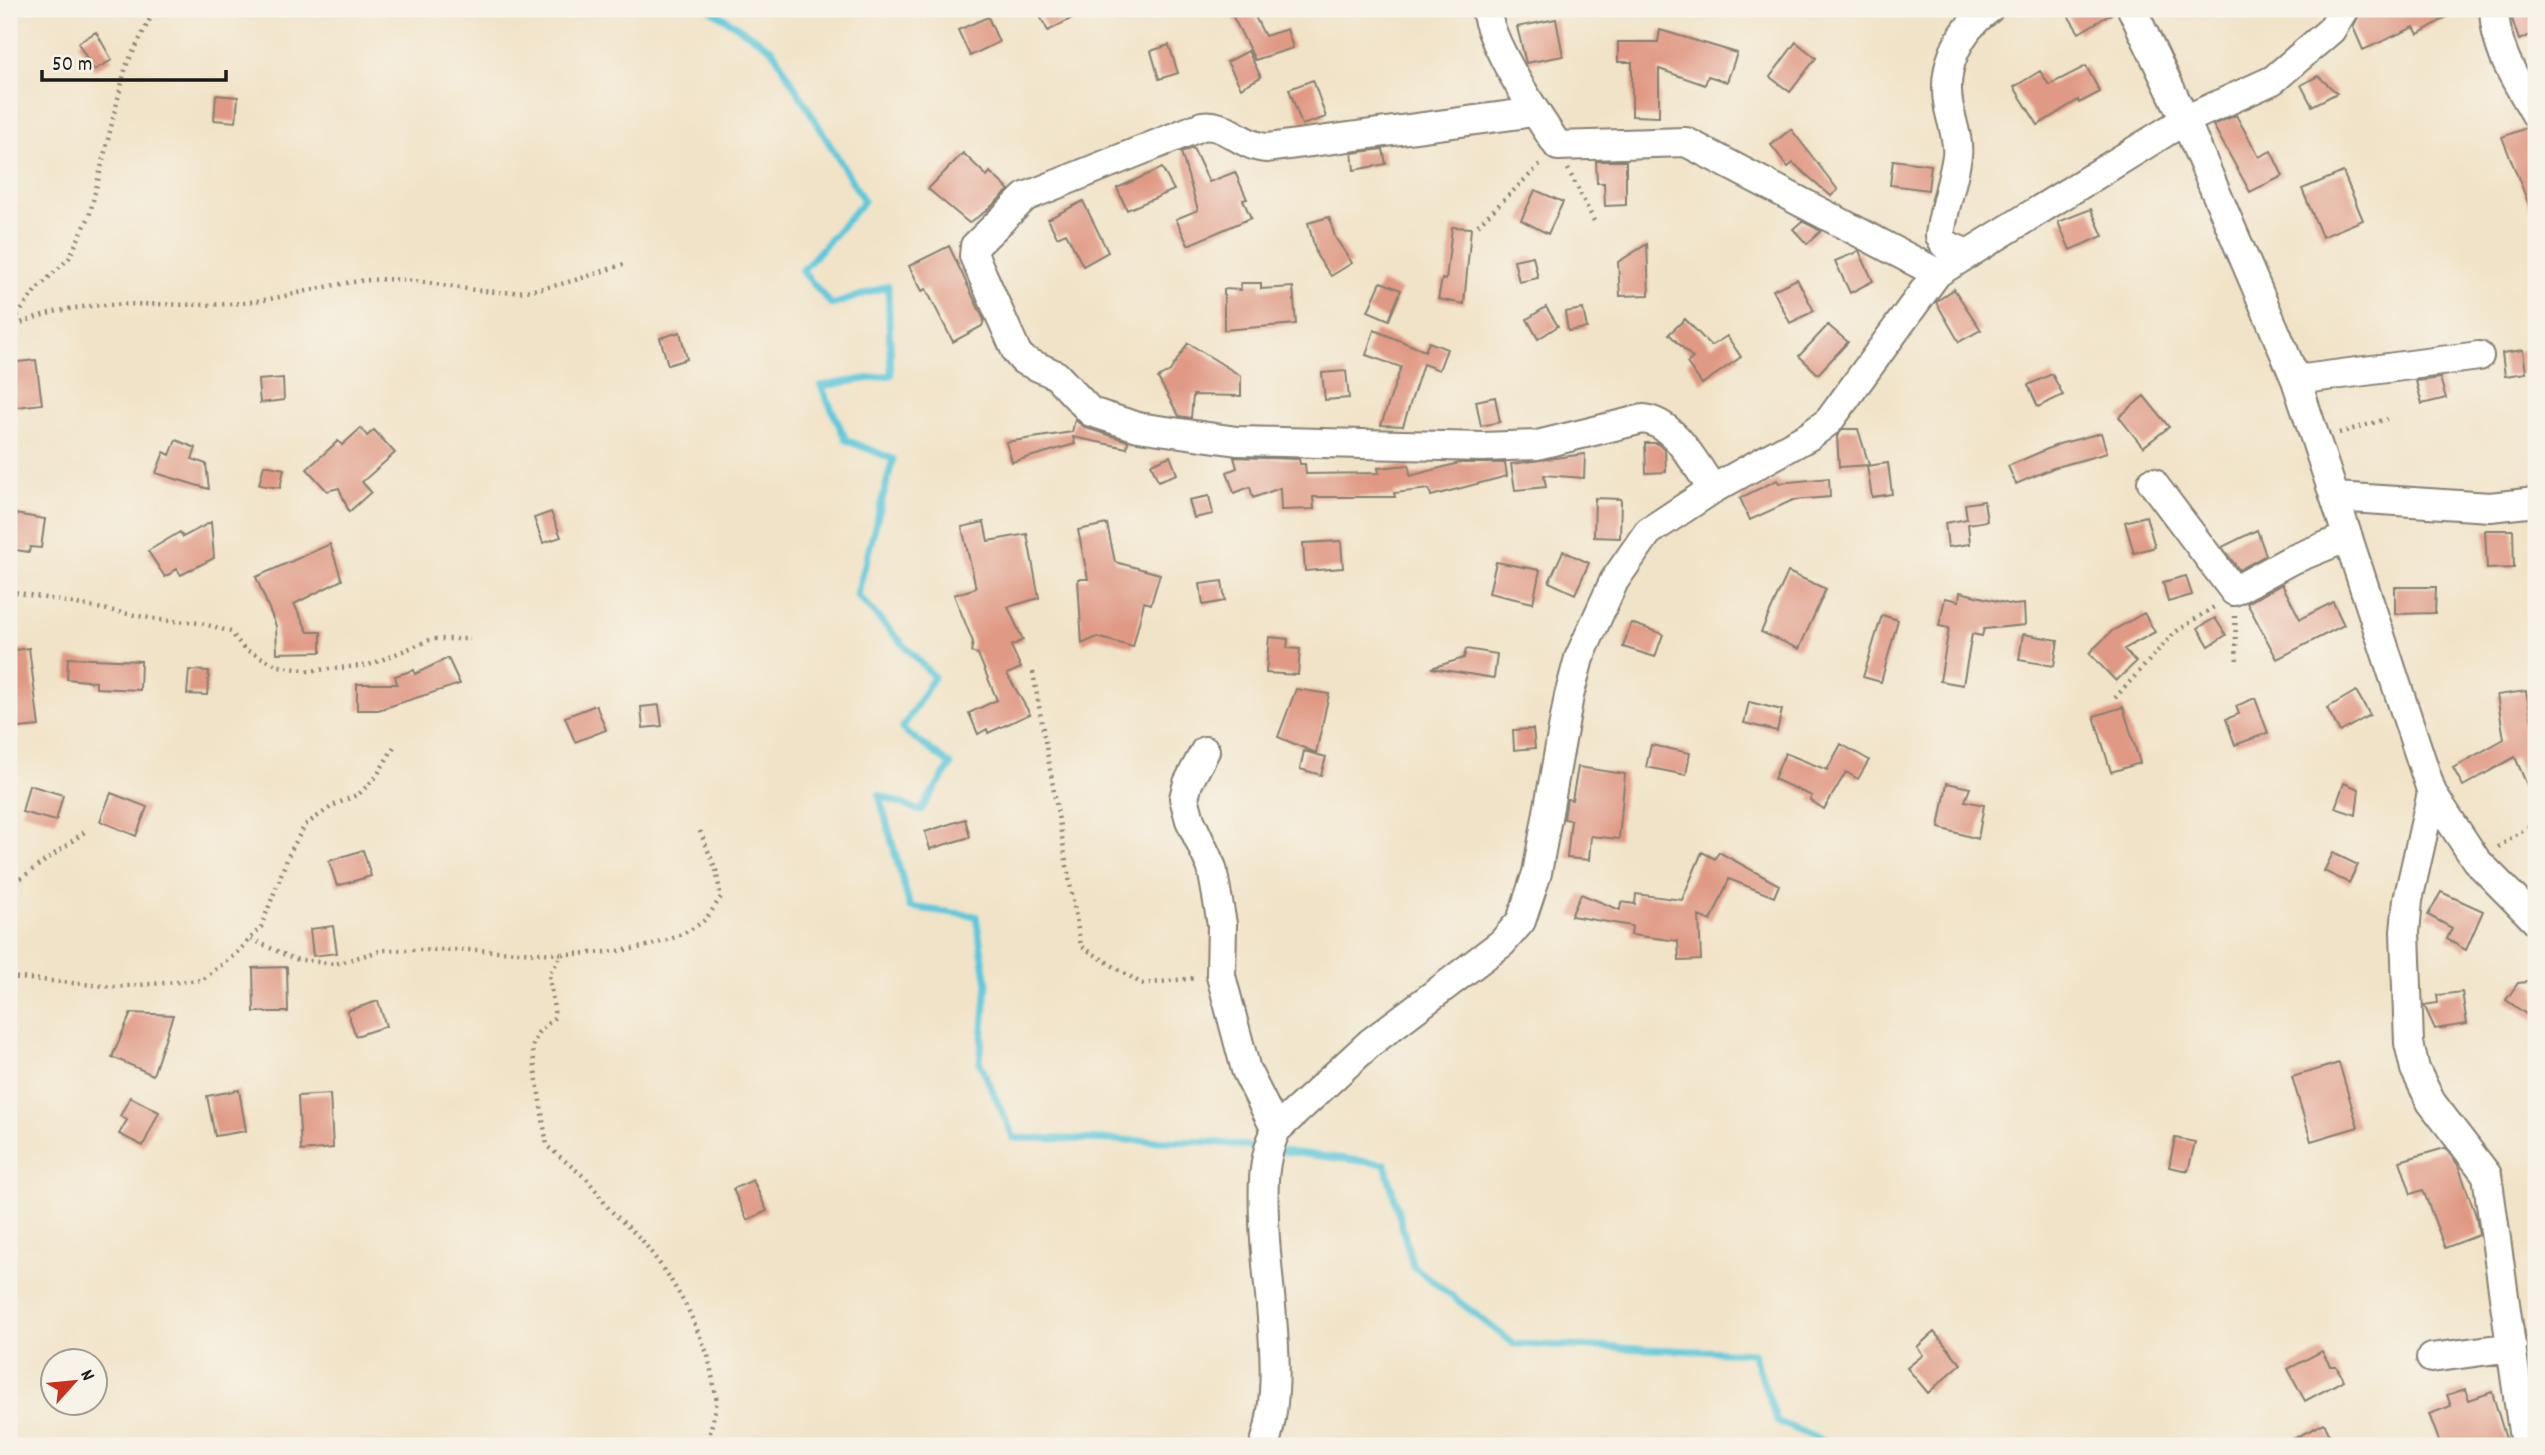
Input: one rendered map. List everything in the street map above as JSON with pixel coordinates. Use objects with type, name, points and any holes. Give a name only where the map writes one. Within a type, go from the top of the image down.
[{"type":"street","points":[[1486,9],[1493,36],[1534,112],[1558,146],[1686,142],[1937,273]]},
{"type":"street","points":[[1968,254],[1944,244],[1940,236],[1957,155],[1946,88],[1952,55],[1959,40],[1967,27],[1989,9]]},
{"type":"street","points":[[2133,9],[2185,120],[2296,380],[2317,436],[2347,537],[2432,793],[2476,860],[2536,921]]},
{"type":"street","points":[[1264,1446],[1275,1386],[1265,1264],[1262,1180],[1276,1130],[1370,1043],[1502,943],[1521,921],[1537,873],[1569,696],[1592,624],[1614,581],[1648,532],[1713,489],[1809,436],[1829,421],[1937,273],[2185,120],[2273,80],[2331,30],[2344,9]]},
{"type":"street","points":[[2494,9],[2495,36],[2500,49],[2536,115]]},
{"type":"street","points":[[1534,112],[1267,148],[1254,148],[1213,124],[1202,126],[1025,197],[975,246],[974,256],[1017,353],[1023,360],[1056,375],[1091,412],[1138,427],[1237,440],[1483,447],[1553,443],[1643,419],[1656,420],[1669,429],[1713,489]]},
{"type":"street","points":[[2296,380],[2479,356]]},
{"type":"street","points":[[2152,482],[2234,591],[2289,561],[2347,537]]},
{"type":"street","points":[[2335,497],[2490,507],[2536,502]]},
{"type":"street","points":[[1205,751],[1188,783],[1184,798],[1190,820],[1212,868],[1222,924],[1221,976],[1245,1070],[1276,1130]]},
{"type":"street","points":[[2432,793],[2407,911],[2409,1043],[2416,1069],[2431,1102],[2487,1175],[2525,1446]]},
{"type":"street","points":[[2431,1358],[2512,1347]]},
{"type":"path","points":[[9,328],[36,291],[69,258],[89,217],[126,66],[155,9]]},
{"type":"path","points":[[1478,225],[1558,146],[1596,225]]},
{"type":"path","points":[[9,328],[31,317],[92,305],[231,304],[371,280],[419,280],[499,293],[569,283],[627,263]]},
{"type":"path","points":[[2317,436],[2387,419]]},
{"type":"path","points":[[9,591],[160,620],[201,623],[231,632],[244,649],[279,666],[309,671],[369,666],[432,639],[470,639]]},
{"type":"path","points":[[2234,591],[2236,664]]},
{"type":"path","points":[[2115,698],[2174,633],[2211,609]]},
{"type":"path","points":[[1033,672],[1081,946],[1142,984],[1221,976]]},
{"type":"path","points":[[9,977],[114,987],[202,980],[238,953],[261,926],[289,854],[305,825],[334,805],[359,794],[376,777],[395,745]]},
{"type":"path","points":[[2476,860],[2536,822]]},
{"type":"path","points":[[9,887],[86,831]]},
{"type":"path","points":[[251,939],[294,960],[335,964],[383,950],[596,954],[654,945],[702,922],[722,897],[716,870],[700,831]]},
{"type":"path","points":[[562,954],[549,975],[555,1017],[538,1033],[531,1048],[547,1146],[588,1180],[609,1209],[642,1240],[668,1275],[688,1309],[708,1355],[717,1401],[707,1446]]},
{"type":"building","points":[[1036,9],[1089,9],[1048,31]]},
{"type":"building","points":[[1229,9],[1251,9],[1265,36],[1287,29],[1293,48],[1255,60]]},
{"type":"building","points":[[2064,9],[2116,9],[2116,11],[2079,33]]},
{"type":"building","points":[[2374,9],[2460,9],[2418,34],[2414,27],[2363,50],[2353,27],[2359,15]]},
{"type":"building","points":[[2536,9],[2536,33],[2519,40],[2512,19]]},
{"type":"building","points":[[988,17],[999,42],[970,56],[958,30]]},
{"type":"building","points":[[1556,19],[1563,56],[1526,63],[1517,27]]},
{"type":"building","points":[[1660,30],[1737,53],[1727,82],[1708,76],[1705,85],[1659,69],[1659,117],[1632,116],[1632,62],[1618,62],[1618,42],[1658,42]]},
{"type":"building","points":[[96,32],[112,60],[94,70],[78,43]]},
{"type":"building","points":[[1796,42],[1816,58],[1790,92],[1770,77]]},
{"type":"building","points":[[1169,45],[1178,73],[1159,79],[1151,51]]},
{"type":"building","points":[[1248,51],[1261,77],[1241,88],[1227,62]]},
{"type":"building","points":[[2086,66],[2100,92],[2079,103],[2078,100],[2038,125],[2014,87],[2040,71],[2049,85]]},
{"type":"building","points":[[2318,76],[2337,93],[2312,106],[2301,85]]},
{"type":"building","points":[[1313,80],[1326,117],[1302,125],[1289,89]]},
{"type":"building","points":[[216,95],[238,97],[236,122],[214,120]]},
{"type":"building","points":[[2236,115],[2259,157],[2271,151],[2283,176],[2250,192],[2213,125]]},
{"type":"building","points":[[2526,128],[2536,132],[2535,220],[2502,137]]},
{"type":"building","points":[[1791,129],[1838,190],[1831,196],[1793,163],[1788,167],[1771,145]]},
{"type":"building","points":[[1193,148],[1209,182],[1235,172],[1247,199],[1243,200],[1251,218],[1188,245],[1176,219],[1198,210],[1181,152]]},
{"type":"building","points":[[1383,149],[1386,164],[1354,170],[1352,153]]},
{"type":"building","points":[[963,153],[987,176],[990,172],[1009,190],[969,223],[928,189]]},
{"type":"building","points":[[1893,160],[1931,165],[1928,190],[1890,185]]},
{"type":"building","points":[[1596,161],[1626,161],[1626,205],[1605,206],[1604,183],[1597,183]]},
{"type":"building","points":[[1162,168],[1174,190],[1127,210],[1117,188]]},
{"type":"building","points":[[2343,172],[2363,220],[2322,237],[2302,189]]},
{"type":"building","points":[[1535,190],[1563,202],[1548,234],[1521,220]]},
{"type":"building","points":[[1083,201],[1108,252],[1083,266],[1066,233],[1057,237],[1048,219]]},
{"type":"building","points":[[2091,209],[2103,236],[2070,250],[2058,222]]},
{"type":"building","points":[[1329,217],[1335,237],[1352,263],[1331,276],[1317,256],[1308,223]]},
{"type":"building","points":[[1802,221],[1821,231],[1807,244],[1793,229]]},
{"type":"building","points":[[1452,227],[1471,228],[1464,304],[1438,299],[1442,279],[1446,280]]},
{"type":"building","points":[[1647,244],[1649,295],[1620,296],[1618,262]]},
{"type":"building","points":[[949,246],[984,320],[982,326],[953,342],[926,289],[922,291],[909,266]]},
{"type":"building","points":[[1859,251],[1873,281],[1850,293],[1835,261]]},
{"type":"building","points":[[1533,256],[1538,278],[1519,282],[1514,260]]},
{"type":"building","points":[[1797,279],[1814,311],[1790,323],[1773,290]]},
{"type":"building","points":[[1381,282],[1401,290],[1389,320],[1368,311]]},
{"type":"building","points":[[1241,283],[1261,283],[1261,289],[1293,287],[1296,324],[1224,330],[1224,289],[1241,290]]},
{"type":"building","points":[[1954,289],[1981,330],[1959,342],[1936,302]]},
{"type":"building","points":[[1546,307],[1558,326],[1538,339],[1527,319]]},
{"type":"building","points":[[1583,309],[1587,328],[1568,331],[1565,312]]},
{"type":"building","points":[[1685,319],[1711,346],[1727,336],[1741,357],[1702,384],[1687,363],[1693,358],[1669,334]]},
{"type":"building","points":[[1828,325],[1848,342],[1818,374],[1799,356]]},
{"type":"building","points":[[1374,330],[1425,351],[1429,342],[1447,349],[1439,370],[1423,364],[1403,426],[1381,425],[1401,367],[1366,355]]},
{"type":"building","points":[[680,332],[687,359],[668,365],[660,338]]},
{"type":"building","points":[[1188,343],[1241,376],[1241,396],[1193,395],[1191,418],[1179,416],[1158,378],[1170,371]]},
{"type":"building","points":[[2523,350],[2526,373],[2505,376],[2502,353]]},
{"type":"building","points":[[36,360],[42,404],[9,408],[9,363]]},
{"type":"building","points":[[1346,371],[1349,398],[1325,400],[1322,373]]},
{"type":"building","points":[[2052,374],[2063,395],[2038,407],[2028,385]]},
{"type":"building","points":[[283,378],[284,400],[260,403],[258,380]]},
{"type":"building","points":[[2440,378],[2446,398],[2422,404],[2416,381]]},
{"type":"building","points":[[2144,396],[2169,427],[2143,447],[2119,417]]},
{"type":"building","points":[[1495,397],[1500,422],[1481,426],[1476,401]]},
{"type":"building","points":[[1075,420],[1086,428],[1128,441],[1127,448],[1073,437],[1075,444],[1012,462],[1006,442],[1072,432]]},
{"type":"building","points":[[361,428],[367,436],[374,430],[395,453],[362,482],[371,492],[349,512],[339,488],[327,491],[307,469],[338,441],[342,445]]},
{"type":"building","points":[[1843,429],[1858,429],[1869,465],[1839,467],[1837,436]]},
{"type":"building","points":[[2101,433],[2107,453],[2053,468],[2016,484],[2008,466],[2059,444]]},
{"type":"building","points":[[176,440],[196,448],[192,459],[206,464],[209,489],[156,473],[164,452],[170,455]]},
{"type":"building","points":[[1645,443],[1657,443],[1665,451],[1666,472],[1646,473]]},
{"type":"building","points":[[1585,454],[1584,478],[1544,475],[1546,487],[1515,490],[1511,464]]},
{"type":"building","points":[[1170,456],[1177,474],[1158,481],[1151,464]]},
{"type":"building","points":[[1234,457],[1299,459],[1300,464],[1305,464],[1306,474],[1379,473],[1378,468],[1409,465],[1410,476],[1459,463],[1505,463],[1507,476],[1431,496],[1429,489],[1394,493],[1395,497],[1313,497],[1314,509],[1281,510],[1280,488],[1253,498],[1250,487],[1234,493],[1227,472],[1237,468]]},
{"type":"building","points":[[1888,463],[1892,494],[1872,497],[1867,466]]},
{"type":"building","points":[[264,465],[284,469],[280,488],[259,485]]},
{"type":"building","points":[[1829,478],[1830,497],[1793,500],[1750,520],[1740,498],[1777,480],[1779,483]]},
{"type":"building","points":[[1209,496],[1213,514],[1194,518],[1189,500]]},
{"type":"building","points":[[1595,498],[1621,499],[1620,538],[1594,537]]},
{"type":"building","points":[[1984,501],[1987,521],[1968,524],[1970,544],[1948,547],[1945,523],[1967,519],[1965,504]]},
{"type":"building","points":[[551,512],[561,537],[543,543],[534,518]]},
{"type":"building","points":[[9,513],[45,519],[41,548],[30,547],[29,552],[9,549]]},
{"type":"building","points":[[2146,516],[2155,547],[2134,553],[2125,522]]},
{"type":"building","points":[[211,522],[214,558],[181,575],[177,569],[165,577],[148,551],[180,532],[183,537]]},
{"type":"building","points":[[984,522],[988,541],[1027,534],[1039,598],[1008,607],[1023,640],[1011,646],[1021,668],[1007,674],[1030,714],[988,733],[987,729],[978,734],[969,713],[997,700],[978,654],[971,652],[973,642],[954,595],[976,588],[962,527]]},
{"type":"building","points":[[1107,524],[1115,562],[1160,574],[1151,604],[1144,602],[1133,647],[1097,637],[1082,644],[1078,579],[1088,579],[1078,530]]},
{"type":"building","points":[[2257,530],[2266,555],[2239,570],[2222,547]]},
{"type":"building","points":[[2485,530],[2513,530],[2514,568],[2487,569]]},
{"type":"building","points":[[1341,541],[1343,568],[1305,571],[1303,543]]},
{"type":"building","points":[[330,544],[342,580],[294,604],[308,632],[321,632],[321,652],[277,653],[276,626],[256,577]]},
{"type":"building","points":[[1563,551],[1589,563],[1575,594],[1549,582]]},
{"type":"building","points":[[1496,562],[1540,570],[1533,603],[1489,593]]},
{"type":"building","points":[[1788,572],[1826,589],[1799,649],[1761,632]]},
{"type":"building","points":[[2186,576],[2192,595],[2168,602],[2163,582]]},
{"type":"building","points":[[1222,581],[1225,601],[1203,605],[1200,584]]},
{"type":"building","points":[[2282,584],[2300,619],[2333,602],[2344,625],[2277,659],[2247,603]]},
{"type":"building","points":[[2395,587],[2436,587],[2435,613],[2395,614]]},
{"type":"building","points":[[1960,592],[2013,605],[2024,604],[2025,625],[1984,629],[1982,636],[1972,634],[1963,685],[1940,681],[1949,628],[1939,626],[1945,598],[1959,601]]},
{"type":"building","points":[[2144,613],[2155,632],[2124,649],[2136,662],[2116,681],[2089,653],[2112,631]]},
{"type":"building","points":[[1882,615],[1898,620],[1881,682],[1863,677]]},
{"type":"building","points":[[2215,618],[2226,635],[2209,646],[2198,628]]},
{"type":"building","points":[[1631,623],[1663,634],[1655,657],[1623,647]]},
{"type":"building","points":[[2023,634],[2058,640],[2054,666],[2019,660]]},
{"type":"building","points":[[1269,637],[1288,639],[1287,648],[1300,649],[1298,675],[1266,673]]},
{"type":"building","points":[[29,648],[39,726],[9,729],[9,651]]},
{"type":"building","points":[[1466,649],[1497,654],[1494,678],[1431,668],[1464,658]]},
{"type":"building","points":[[68,658],[141,661],[140,690],[96,688],[96,682],[67,679]]},
{"type":"building","points":[[448,658],[460,684],[378,710],[357,710],[357,684],[397,684],[395,676],[414,670],[415,674]]},
{"type":"building","points":[[189,670],[209,671],[207,695],[187,694]]},
{"type":"building","points":[[1296,689],[1329,694],[1316,753],[1278,737]]},
{"type":"building","points":[[2356,691],[2370,715],[2340,732],[2327,708]]},
{"type":"building","points":[[2526,691],[2536,744],[2536,806],[2515,757],[2463,786],[2453,768],[2504,739],[2497,695]]},
{"type":"building","points":[[2255,698],[2268,733],[2235,745],[2226,719],[2239,714],[2236,706]]},
{"type":"building","points":[[1749,702],[1782,710],[1777,731],[1744,723]]},
{"type":"building","points":[[596,705],[606,730],[575,742],[565,717]]},
{"type":"building","points":[[659,705],[662,726],[643,728],[641,707]]},
{"type":"building","points":[[2123,707],[2140,763],[2111,772],[2094,716]]},
{"type":"building","points":[[1533,729],[1535,748],[1514,750],[1513,730]]},
{"type":"building","points":[[1841,744],[1869,760],[1858,779],[1846,772],[1824,809],[1810,800],[1812,796],[1774,779],[1785,753],[1827,770]]},
{"type":"building","points":[[1651,745],[1690,753],[1686,775],[1646,767]]},
{"type":"building","points":[[1304,751],[1326,757],[1321,775],[1300,769]]},
{"type":"building","points":[[1578,767],[1625,774],[1619,839],[1591,836],[1589,860],[1567,858],[1571,820],[1564,819],[1567,799],[1572,800]]},
{"type":"building","points":[[1947,783],[1970,788],[1965,801],[1984,805],[1978,839],[1939,828]]},
{"type":"building","points":[[2344,783],[2359,789],[2356,815],[2335,808]]},
{"type":"building","points":[[29,785],[63,795],[56,821],[22,812]]},
{"type":"building","points":[[111,793],[147,807],[136,836],[100,821]]},
{"type":"building","points":[[965,819],[970,837],[930,849],[925,832]]},
{"type":"building","points":[[363,850],[371,876],[337,886],[329,861]]},
{"type":"building","points":[[1702,852],[1715,859],[1719,852],[1779,885],[1774,897],[1729,879],[1711,921],[1699,916],[1701,960],[1679,961],[1678,941],[1631,935],[1632,926],[1571,916],[1581,894],[1620,910],[1621,902],[1635,904],[1636,894],[1682,900]]},
{"type":"building","points":[[2333,853],[2358,865],[2349,883],[2324,871]]},
{"type":"building","points":[[2441,892],[2483,911],[2466,950],[2447,939],[2452,928],[2428,915]]},
{"type":"building","points":[[333,926],[337,953],[313,956],[310,929]]},
{"type":"building","points":[[287,967],[288,1012],[254,1012],[253,968]]},
{"type":"building","points":[[2528,982],[2536,987],[2536,1021],[2506,1000],[2518,983]]},
{"type":"building","points":[[2462,992],[2467,1024],[2435,1029],[2424,1005],[2438,1003],[2437,995]]},
{"type":"building","points":[[378,1001],[386,1026],[356,1036],[347,1011]]},
{"type":"building","points":[[131,1013],[173,1015],[153,1075],[112,1057]]},
{"type":"building","points":[[2339,1063],[2358,1127],[2311,1141],[2292,1077]]},
{"type":"building","points":[[239,1090],[246,1131],[215,1136],[207,1096]]},
{"type":"building","points":[[330,1094],[333,1148],[301,1151],[298,1096]]},
{"type":"building","points":[[130,1097],[159,1112],[143,1146],[119,1134],[127,1120],[120,1116]]},
{"type":"building","points":[[2175,1138],[2195,1142],[2188,1171],[2169,1167]]},
{"type":"building","points":[[2445,1148],[2458,1165],[2476,1216],[2479,1235],[2445,1248],[2423,1190],[2411,1194],[2400,1161]]},
{"type":"building","points":[[753,1180],[767,1211],[747,1220],[733,1189]]},
{"type":"building","points":[[1934,1332],[1961,1364],[1928,1393],[1907,1368],[1923,1355],[1917,1347]]},
{"type":"building","points":[[2322,1351],[2330,1366],[2336,1366],[2344,1380],[2305,1401],[2288,1369]]},
{"type":"building","points":[[2465,1389],[2469,1400],[2492,1392],[2508,1446],[2441,1446],[2429,1414],[2451,1406],[2447,1395]]},
{"type":"building","points":[[2324,1423],[2335,1446],[2280,1446]]},
{"type":"waterway","points":[[710,9],[772,49],[864,201],[802,271],[832,305],[888,286],[891,375],[821,386],[846,440],[893,459],[857,595],[934,677],[902,729],[951,765],[920,811],[879,795],[910,907],[976,916],[987,984],[980,1063],[1014,1138],[1214,1142],[1262,1148]]},
{"type":"waterway","points":[[1273,1150],[1385,1164],[1413,1266],[1514,1344],[1753,1353],[1777,1421],[1834,1446]]}]
